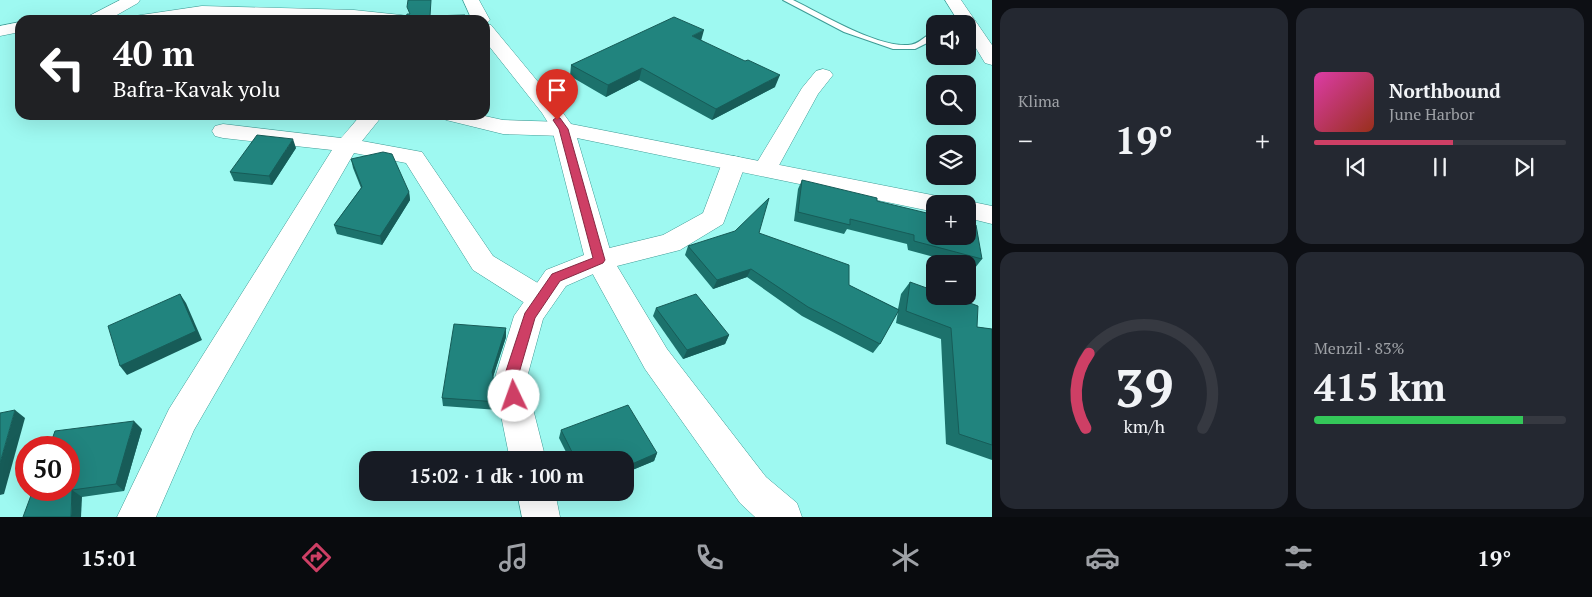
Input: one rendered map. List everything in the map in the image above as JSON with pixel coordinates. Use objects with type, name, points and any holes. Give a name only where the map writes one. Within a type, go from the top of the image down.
[{"type":"street","points":[[104,15],[132,0]]},
{"type":"street","points":[[471,0],[478,15]]},
{"type":"street","points":[[953,0],[962,15]]},
{"type":"street","points":[[288,15],[356,7],[384,15]]},
{"type":"street","points":[[175,15],[202,11],[264,15]]},
{"type":"street","points":[[0,31],[15,28]]},
{"type":"street","points":[[490,35],[551,110],[563,129],[599,260],[656,359],[753,490],[783,517]]},
{"type":"street","points":[[976,36],[992,59]]},
{"type":"street","points":[[765,169],[809,92],[823,75]]},
{"type":"street","points":[[136,517],[181,420],[347,145],[368,120]]},
{"type":"street","points":[[474,120],[503,127],[563,129],[926,202]]},
{"type":"street","points":[[223,131],[347,145],[414,157],[483,263],[541,299]]},
{"type":"street","points":[[526,451],[510,380],[529,316],[556,278],[599,260],[671,243],[714,218],[734,163]]},
{"type":"street","points":[[976,212],[992,215]]},
{"type":"street","points":[[538,501],[541,517]]},
{"type":"lane","points":[[787,0],[876,43],[908,48],[926,42]]},
{"type":"building","points":[[408,0],[431,0],[430,15],[407,15],[410,14],[407,7]]},
{"type":"building","points":[[674,17],[704,30],[692,36],[780,75],[716,109],[642,68],[608,85],[571,65]]},
{"type":"building","points":[[257,135],[293,139],[269,176],[230,172]]},
{"type":"building","points":[[383,152],[392,154],[409,192],[380,236],[334,225],[362,187],[351,159]]},
{"type":"building","points":[[802,180],[877,198],[877,201],[926,213],[926,244],[914,241],[914,235],[850,219],[850,225],[798,212]]},
{"type":"building","points":[[769,198],[759,233],[849,265],[849,285],[899,310],[880,344],[808,307],[751,269],[717,280],[688,246],[735,231]]},
{"type":"building","points":[[976,225],[982,259],[976,257],[976,255],[967,255],[929,245],[976,245]]},
{"type":"building","points":[[910,282],[926,288],[926,305],[978,306],[977,327],[992,329],[992,445],[959,434],[951,328],[906,311]]},
{"type":"building","points":[[180,294],[196,331],[120,366],[108,326]]},
{"type":"building","points":[[696,294],[729,335],[687,350],[656,308]]},
{"type":"building","points":[[454,324],[506,328],[492,372],[498,402],[442,398]]},
{"type":"building","points":[[628,405],[657,453],[634,463],[634,451],[572,451],[561,430]]},
{"type":"building","points":[[15,410],[0,463],[0,413]]},
{"type":"building","points":[[134,421],[116,484],[80,489],[80,436],[53,436],[55,431]]},
{"type":"building","points":[[29,501],[72,501],[71,517],[23,517]]},
{"type":"route","points":[[514,396],[510,380],[529,316],[556,278],[599,260],[563,129],[557,120]]}]
